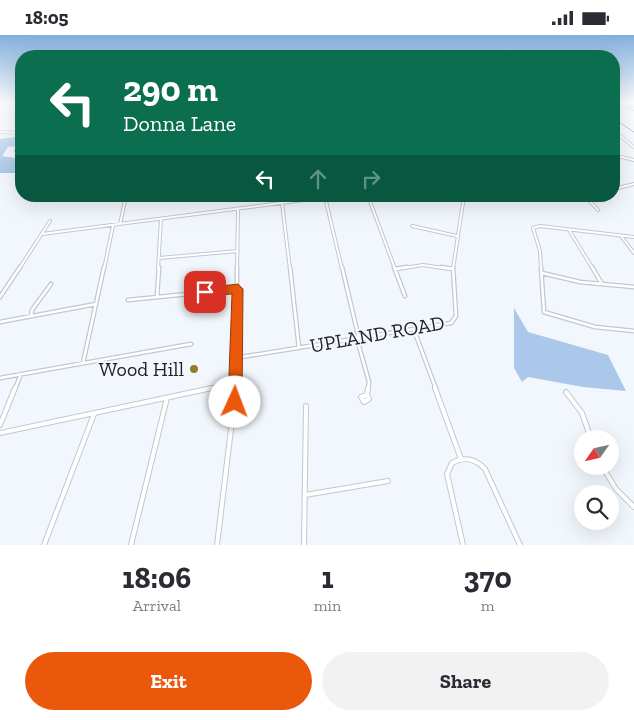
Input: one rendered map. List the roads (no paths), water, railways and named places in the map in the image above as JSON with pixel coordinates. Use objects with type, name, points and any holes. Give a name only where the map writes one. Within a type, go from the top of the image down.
[{"type":"street","points":[[0,132],[15,133]]},
{"type":"street","points":[[620,136],[634,147]]},
{"type":"street","points":[[620,156],[634,160]]},
{"type":"street","points":[[620,186],[624,184],[634,185]]},
{"type":"street","points":[[120,224],[125,202]]},
{"type":"street","points":[[42,234],[289,202]]},
{"type":"street","points":[[326,202],[369,383],[367,395]]},
{"type":"street","points":[[370,202],[405,296]]},
{"type":"street","name":"UPLAND ROAD","points":[[235,358],[447,325],[454,319],[453,269],[463,202]]},
{"type":"street","points":[[591,202],[598,210]]},
{"type":"street","points":[[282,203],[299,348]]},
{"type":"street","points":[[217,545],[236,383],[238,209]]},
{"type":"street","points":[[157,297],[162,219]]},
{"type":"street","points":[[0,297],[50,221]]},
{"type":"street","points":[[83,363],[113,225]]},
{"type":"street","points":[[412,226],[457,236]]},
{"type":"street","points":[[634,237],[540,226],[533,227],[540,248],[542,309],[545,312],[595,327],[634,331]]},
{"type":"street","points":[[569,230],[602,284]]},
{"type":"street","points":[[621,236],[634,253]]},
{"type":"street","points":[[159,258],[238,251]]},
{"type":"street","points":[[395,269],[423,265],[453,269]]},
{"type":"street","points":[[542,273],[573,281],[634,287]]},
{"type":"street","points":[[30,317],[32,311],[51,284]]},
{"type":"street","points":[[128,301],[238,289]]},
{"type":"street","points":[[0,322],[96,303]]},
{"type":"street","points":[[414,330],[461,459]]},
{"type":"street","points":[[0,378],[191,344]]},
{"type":"street","points":[[0,425],[21,374]]},
{"type":"street","points":[[0,433],[236,383]]},
{"type":"street","points":[[566,392],[582,410],[588,430]]},
{"type":"street","points":[[131,545],[167,398]]},
{"type":"street","points":[[304,545],[306,406]]},
{"type":"street","points":[[44,545],[94,414]]},
{"type":"street","points":[[463,545],[447,474],[449,467],[461,459],[475,460],[484,467],[520,545]]},
{"type":"street","points":[[607,475],[616,489],[634,507]]},
{"type":"street","points":[[305,495],[388,481]]},
{"type":"waterway","points":[[624,126],[634,132]]},
{"type":"place","name":"Wood Hill","points":[[194,369]]}]
